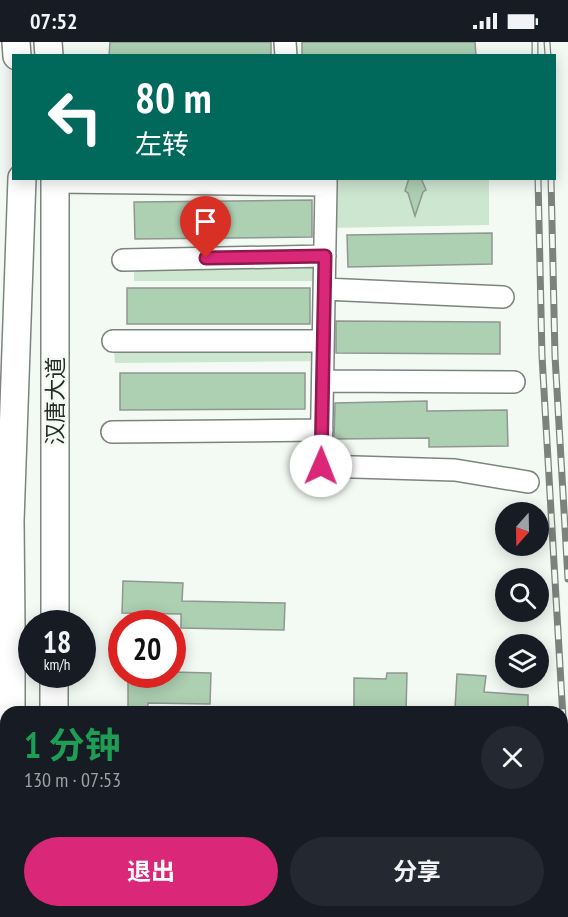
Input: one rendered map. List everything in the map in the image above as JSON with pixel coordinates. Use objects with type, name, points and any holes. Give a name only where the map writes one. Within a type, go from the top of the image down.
[{"type":"main road","name":"汉唐大道","points":[[11,706],[6,627],[22,180]]},
{"type":"main road","name":"汉唐大道","points":[[55,180],[55,610]]},
{"type":"main road","points":[[54,688],[54,706]]},
{"type":"street","points":[[55,180],[326,182],[321,466],[455,470],[528,482]]},
{"type":"street","points":[[123,260],[325,256]]},
{"type":"street","points":[[324,290],[503,297]]},
{"type":"street","points":[[113,341],[323,341]]},
{"type":"street","points":[[322,381],[514,382]]},
{"type":"street","points":[[112,432],[322,430]]},
{"type":"green space","points":[[326,180],[489,180],[489,225],[325,228]]},
{"type":"green space","points":[[325,256],[324,281],[134,281],[134,259]]},
{"type":"green space","points":[[113,341],[323,341],[323,361],[115,363]]},
{"type":"building","points":[[110,42],[271,42],[271,54],[109,54]]},
{"type":"building","points":[[302,42],[475,42],[476,54],[302,54]]},
{"type":"building","points":[[408,180],[422,180],[426,190],[423,192],[415,216],[408,193],[405,191]]},
{"type":"building","points":[[312,200],[312,237],[135,239],[134,202]]},
{"type":"building","points":[[492,233],[492,264],[348,267],[347,235]]},
{"type":"building","points":[[127,288],[310,288],[310,324],[127,324]]},
{"type":"building","points":[[336,321],[500,322],[500,354],[336,353]]},
{"type":"building","points":[[120,373],[305,373],[305,409],[120,410]]},
{"type":"building","points":[[427,401],[427,411],[507,410],[508,446],[429,447],[429,438],[334,439],[335,403]]},
{"type":"building","points":[[123,581],[183,583],[182,601],[285,603],[284,630],[186,628],[186,610],[122,610]]},
{"type":"building","points":[[186,672],[211,673],[210,704],[148,703],[148,706],[128,706],[128,688],[186,688]]},
{"type":"building","points":[[387,673],[407,673],[406,706],[354,706],[354,678],[386,679]]},
{"type":"building","points":[[457,674],[486,676],[484,692],[528,695],[528,706],[455,706]]},
{"type":"railway","points":[[535,42],[535,54]]},
{"type":"railway","points":[[547,42],[548,54]]},
{"type":"railway","points":[[538,180],[542,356],[562,706]]},
{"type":"railway","points":[[551,180],[555,356],[568,579]]},
{"type":"route","points":[[206,258],[325,256],[321,466]]}]
